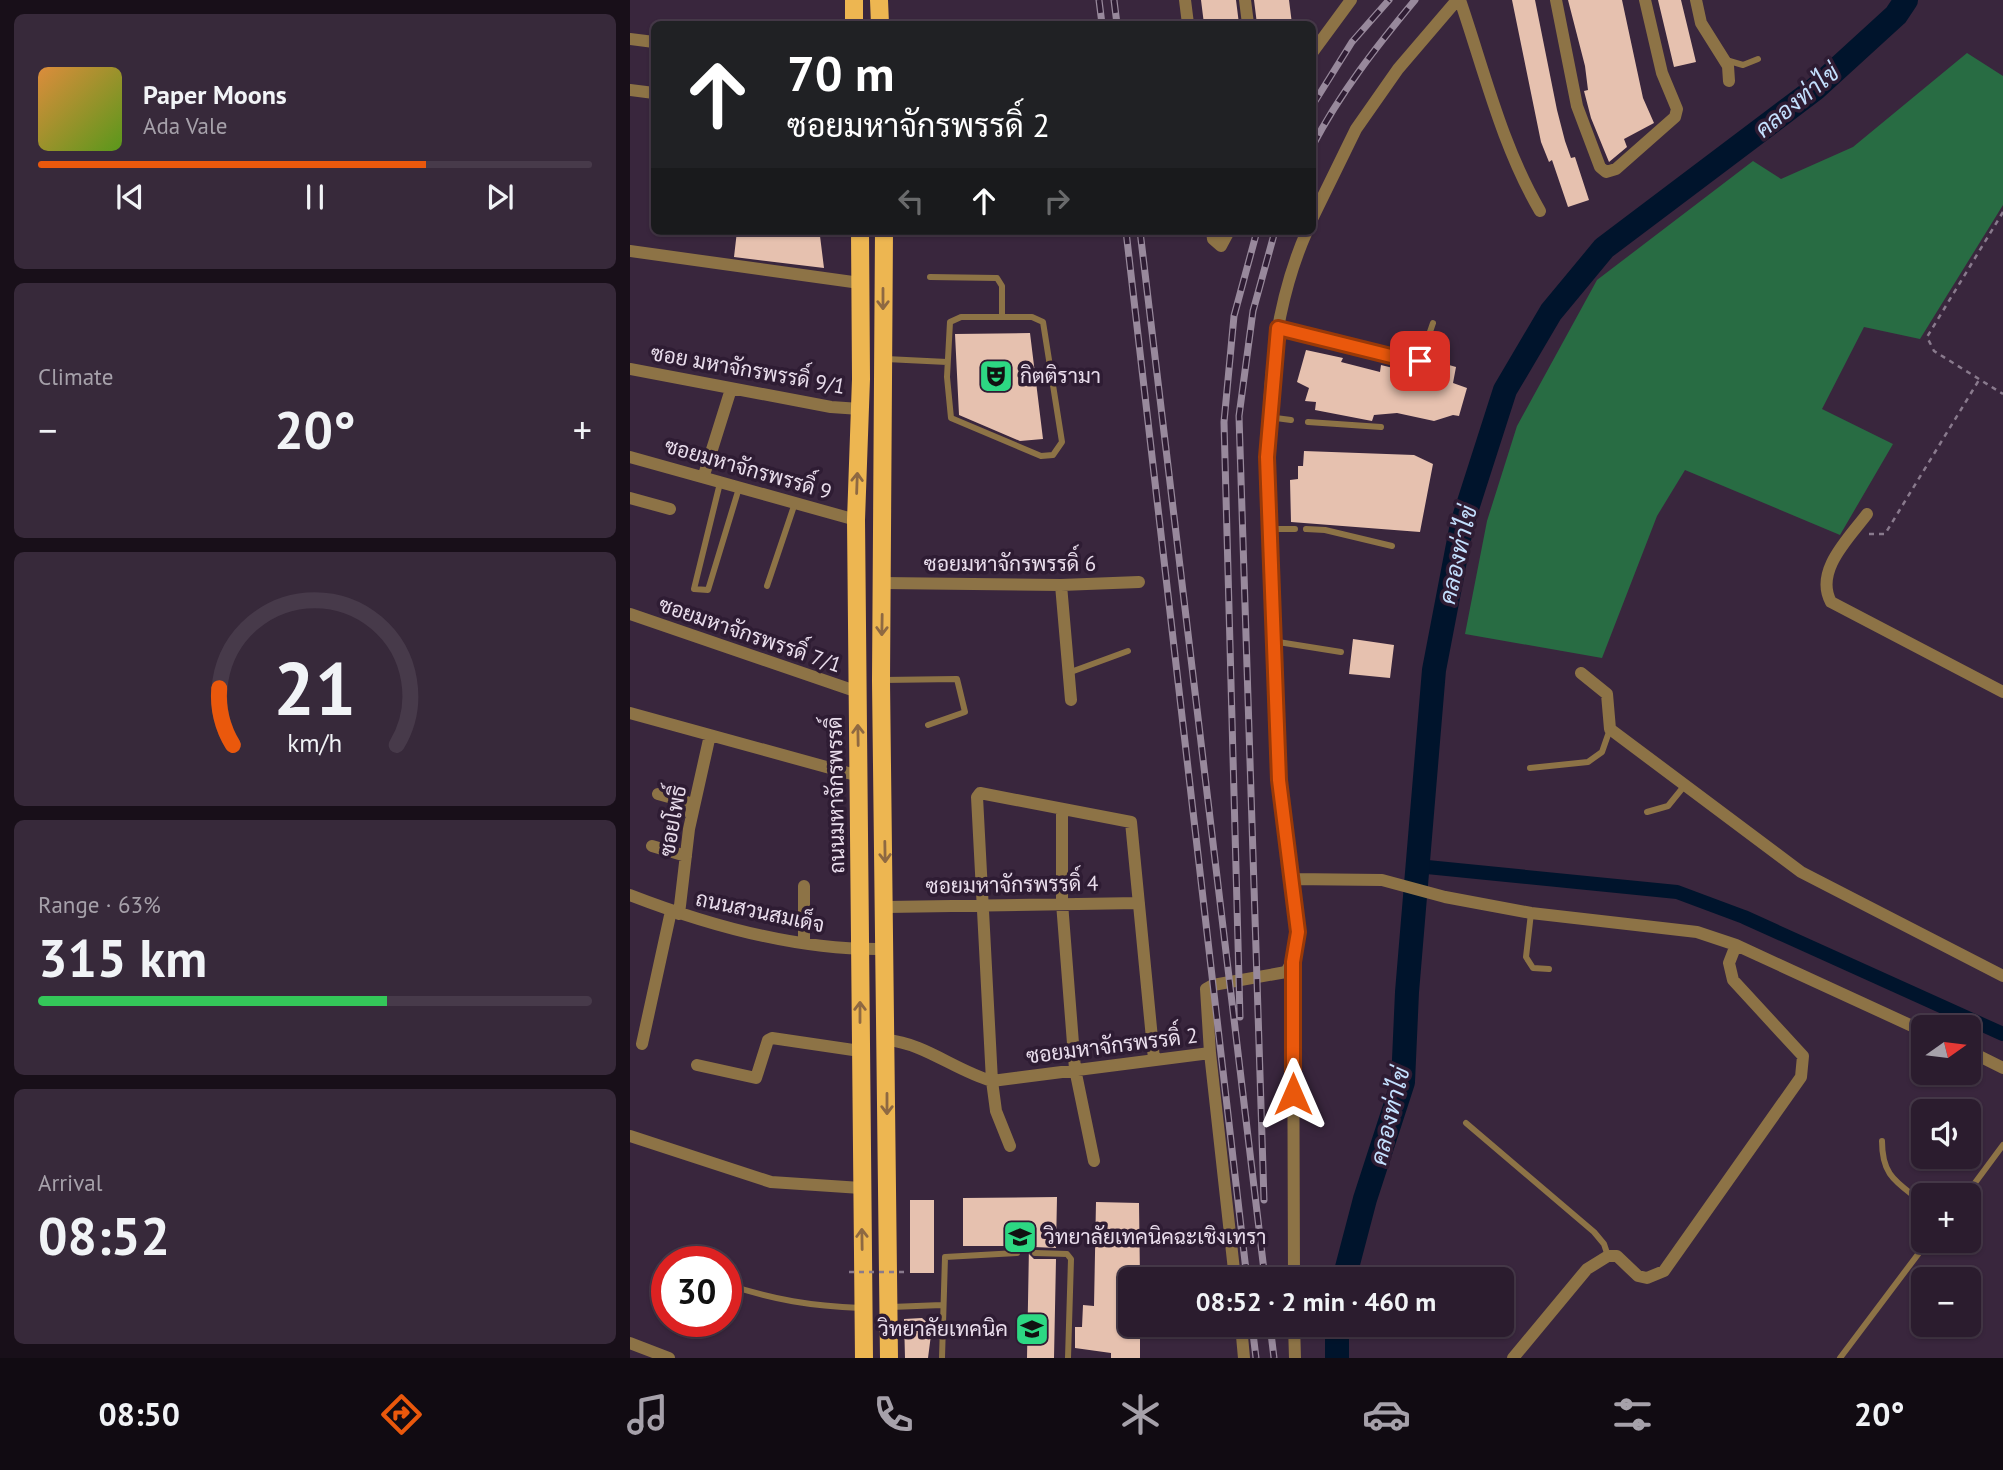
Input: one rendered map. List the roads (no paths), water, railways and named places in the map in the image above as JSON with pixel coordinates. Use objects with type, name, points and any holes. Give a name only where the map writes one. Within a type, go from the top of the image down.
[{"type":"main road","points":[[854,0],[854,21]]},
{"type":"main road","points":[[879,0],[880,21]]},
{"type":"main road","name":"ถนนมหาจักรพรรดิ์","points":[[860,235],[860,409],[856,520],[864,1358]]},
{"type":"main road","points":[[884,235],[881,681],[886,907],[889,1358]]},
{"type":"street","points":[[1185,0],[1188,21]]},
{"type":"street","points":[[1245,0],[1248,21]]},
{"type":"street","points":[[1316,48],[1351,0]]},
{"type":"street","points":[[1316,211],[1356,129],[1398,69],[1458,0],[1515,163],[1540,211]]},
{"type":"street","points":[[1556,0],[1577,106],[1600,167],[1606,172],[1616,169],[1675,117],[1677,109],[1662,73],[1645,0]]},
{"type":"street","points":[[1696,0],[1701,23],[1728,66],[1729,81]]},
{"type":"street","points":[[630,39],[651,42]]},
{"type":"street","points":[[630,90],[651,93]]},
{"type":"street","points":[[1212,235],[1221,246],[1228,235]]},
{"type":"street","points":[[1294,1267],[1293,962],[1298,932],[1279,780],[1272,641],[1268,417],[1278,328],[1287,288],[1306,235]]},
{"type":"street","points":[[630,251],[860,282]]},
{"type":"street","name":"ซอย มหาจักรพรรดิ์ 9/1","points":[[630,369],[831,407],[860,409]]},
{"type":"street","points":[[704,475],[731,389]]},
{"type":"street","name":"ซอยมหาจักรพรรดิ์ 9","points":[[630,457],[704,475],[856,520]]},
{"type":"street","points":[[630,498],[670,509]]},
{"type":"street","points":[[1867,514],[1826,574],[1825,587],[1831,602],[2003,692]]},
{"type":"street","name":"ซอยมหาจักรพรรดิ์ 6","points":[[882,583],[1061,585],[1139,582]]},
{"type":"street","points":[[1061,585],[1071,700]]},
{"type":"street","name":"ซอยมหาจักรพรรดิ์ 7/1","points":[[630,614],[858,692]]},
{"type":"street","points":[[1581,673],[1607,694],[1610,729],[1686,783],[1801,872],[2003,976]]},
{"type":"street","points":[[630,713],[859,776]]},
{"type":"street","name":"ซอยโพธิ์","points":[[642,1044],[675,912],[689,829],[710,735]]},
{"type":"street","points":[[1010,1146],[996,1111],[992,1081],[978,794],[984,792],[1131,822],[1154,1059]]},
{"type":"street","points":[[658,794],[692,806],[689,829]]},
{"type":"street","points":[[1062,809],[1062,903],[1076,1069],[1094,1161]]},
{"type":"street","points":[[652,846],[686,856]]},
{"type":"street","points":[[1291,879],[1382,880],[1531,913],[1661,926],[1736,945],[1911,1025]]},
{"type":"street","points":[[804,886],[804,943]]},
{"type":"street","name":"ถนนสวนสมเด็จ","points":[[630,895],[675,912],[804,943],[860,950],[886,949]]},
{"type":"street","name":"ซอยมหาจักรพรรดิ์ 4","points":[[886,907],[1139,903]]},
{"type":"street","points":[[1513,1358],[1587,1269],[1608,1256],[1617,1256],[1638,1276],[1647,1278],[1664,1271],[1801,1077],[1803,1056],[1733,980],[1729,963],[1736,945]]},
{"type":"street","name":"ซอยมหาจักรพรรดิ์ 2","points":[[887,1040],[903,1041],[970,1075],[992,1081],[1210,1053],[1206,989],[1213,985],[1286,972],[1293,962]]},
{"type":"street","points":[[697,1065],[758,1077],[768,1040],[772,1038],[860,1051]]},
{"type":"street","points":[[1210,1053],[1234,1267]]},
{"type":"street","points":[[1981,1057],[2003,1068]]},
{"type":"street","points":[[630,1136],[771,1182],[861,1188]]},
{"type":"street","points":[[1242,1337],[1244,1358]]},
{"type":"street","points":[[1294,1337],[1295,1358]]},
{"type":"street","points":[[630,1343],[669,1358]]},
{"type":"lane","points":[[1724,59],[1744,65],[1758,59]]},
{"type":"lane","points":[[930,277],[998,278],[1002,286],[1002,317]]},
{"type":"lane","points":[[961,317],[1002,317],[1032,317],[1043,322],[1062,442],[1053,455],[1041,456],[954,422],[950,413],[947,362],[950,322],[961,317]]},
{"type":"lane","points":[[1278,328],[1416,362],[1420,361],[1433,323]]},
{"type":"lane","points":[[883,359],[947,362]]},
{"type":"lane","points":[[1268,417],[1292,420]]},
{"type":"lane","points":[[1308,422],[1381,427]]},
{"type":"lane","points":[[721,481],[694,589],[708,590],[739,486]]},
{"type":"lane","points":[[767,586],[795,503]]},
{"type":"lane","points":[[1269,529],[1295,529]]},
{"type":"lane","points":[[1306,529],[1325,530],[1392,545]]},
{"type":"lane","points":[[1272,641],[1340,652]]},
{"type":"lane","points":[[1068,673],[1128,651]]},
{"type":"lane","points":[[881,681],[957,678],[965,712],[928,725]]},
{"type":"lane","points":[[1530,768],[1588,762],[1602,752],[1610,729]]},
{"type":"lane","points":[[1647,812],[1668,806],[1686,783]]},
{"type":"lane","points":[[1531,913],[1526,957],[1532,968],[1549,969]]},
{"type":"lane","points":[[1466,1123],[1594,1232],[1604,1244],[1608,1256]]},
{"type":"lane","points":[[1882,1141],[1882,1159],[1886,1173],[1911,1193]]},
{"type":"lane","points":[[1975,1183],[2003,1145]]},
{"type":"lane","points":[[1035,1253],[1067,1254],[1071,1259],[1068,1358]]},
{"type":"lane","points":[[1840,1358],[1919,1253]]},
{"type":"lane","points":[[942,1358],[945,1257],[1017,1254]]},
{"type":"lane","points":[[742,1289],[774,1300],[809,1306],[863,1308]]},
{"type":"lane","points":[[889,1307],[942,1305]]},
{"type":"waterway","name":"คลองท่าไข่","points":[[1347,1267],[1365,1199],[1403,1082],[1407,992],[1434,670],[1462,524],[1505,390],[1551,312],[1604,248],[1815,89],[1896,15],[1906,0]]},
{"type":"waterway","points":[[1417,866],[1677,892],[1744,917],[2003,1034]]},
{"type":"waterway","name":"คลองท่าไข่","points":[[1337,1337],[1337,1358]]},
{"type":"railway","points":[[1099,0],[1102,21]]},
{"type":"railway","points":[[1114,0],[1117,21]]},
{"type":"railway","points":[[1316,100],[1352,42],[1389,0]]},
{"type":"railway","points":[[1316,140],[1359,71],[1415,0]]},
{"type":"railway","points":[[1126,235],[1246,1267]]},
{"type":"railway","points":[[1140,235],[1264,1267]]},
{"type":"railway","points":[[1240,1017],[1224,422],[1234,316],[1256,235]]},
{"type":"railway","points":[[1264,1200],[1239,416],[1253,311],[1274,235]]},
{"type":"railway","points":[[1253,1337],[1256,1358]]},
{"type":"railway","points":[[1271,1337],[1274,1358]]},
{"type":"place","name":"กิตติรามา","points":[[996,376]]},
{"type":"place","name":"วิทยาลัยเทคนิคฉะเชิงเทรา","points":[[1020,1237]]},
{"type":"place","name":"วิทยาลัยเทคนิค","points":[[1032,1329]]}]
